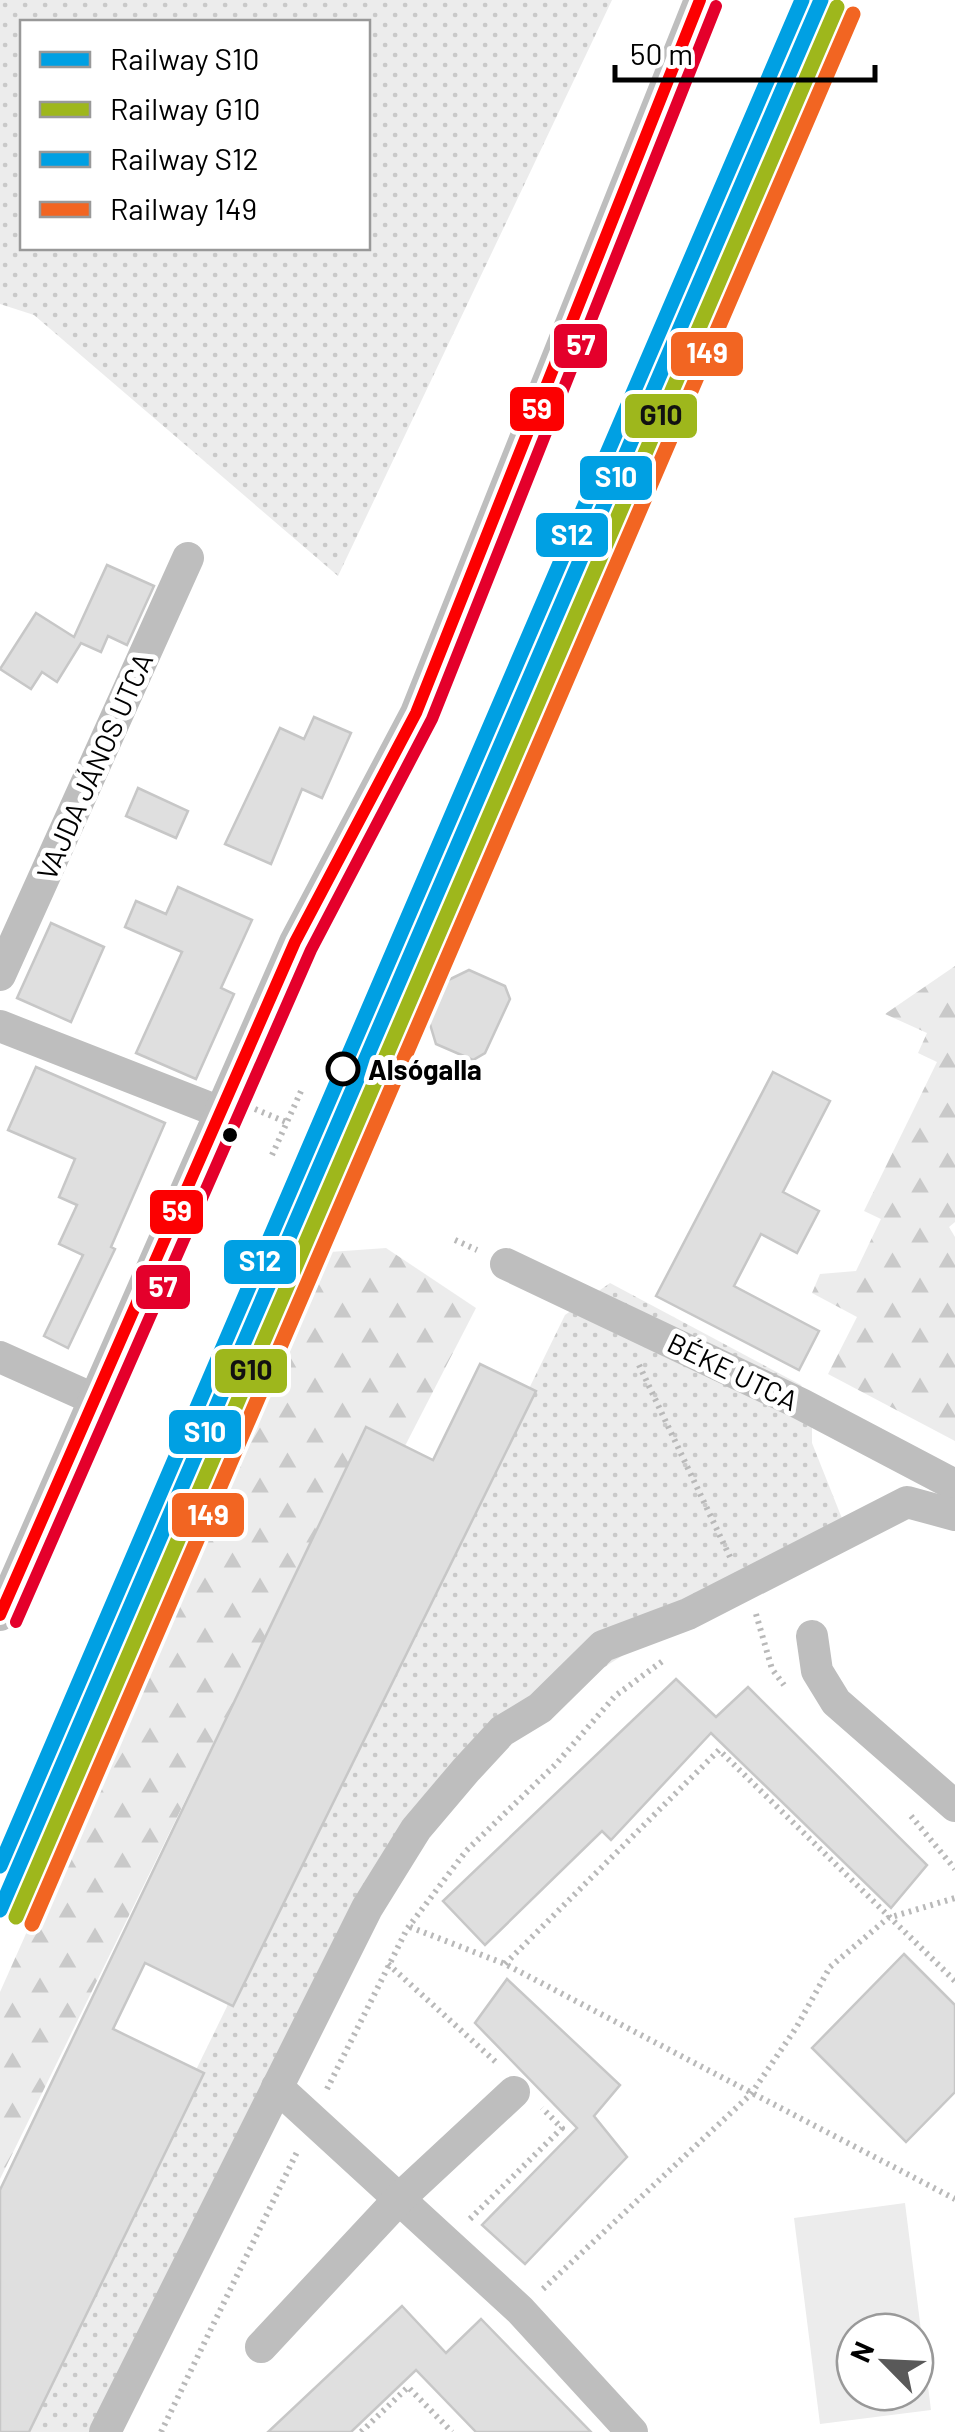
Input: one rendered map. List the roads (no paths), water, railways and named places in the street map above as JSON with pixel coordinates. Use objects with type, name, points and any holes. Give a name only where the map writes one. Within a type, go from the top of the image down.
[{"type":"street","points":[[0,1615],[295,942],[416,713],[700,0]]},
{"type":"street","name":"VAJDA JÁNOS UTCA","points":[[0,975],[188,558]]},
{"type":"street","points":[[0,1026],[220,1112]]},
{"type":"street","name":"BÉKE UTCA","points":[[506,1264],[801,1404],[955,1486]]},
{"type":"street","points":[[0,1356],[96,1400]]},
{"type":"street","points":[[105,2432],[367,1908],[416,1829],[502,1731],[540,1708],[604,1646],[688,1614],[740,1600],[907,1502],[955,1515]]},
{"type":"street","points":[[812,1636],[817,1671],[836,1702],[955,1806]]},
{"type":"street","points":[[277,2087],[520,2310],[632,2432]]},
{"type":"street","points":[[261,2348],[401,2197],[514,2092]]},
{"type":"rail line","name":"S12","points":[[0,1866],[802,0]]},
{"type":"rail line","name":"S10","points":[[0,1910],[821,0]]},
{"type":"rail line","name":"G10","points":[[16,1917],[837,7]]},
{"type":"rail line","name":"149","points":[[32,1924],[853,14]]},
{"type":"place","name":"Alsógalla","points":[[343,1069]]}]
